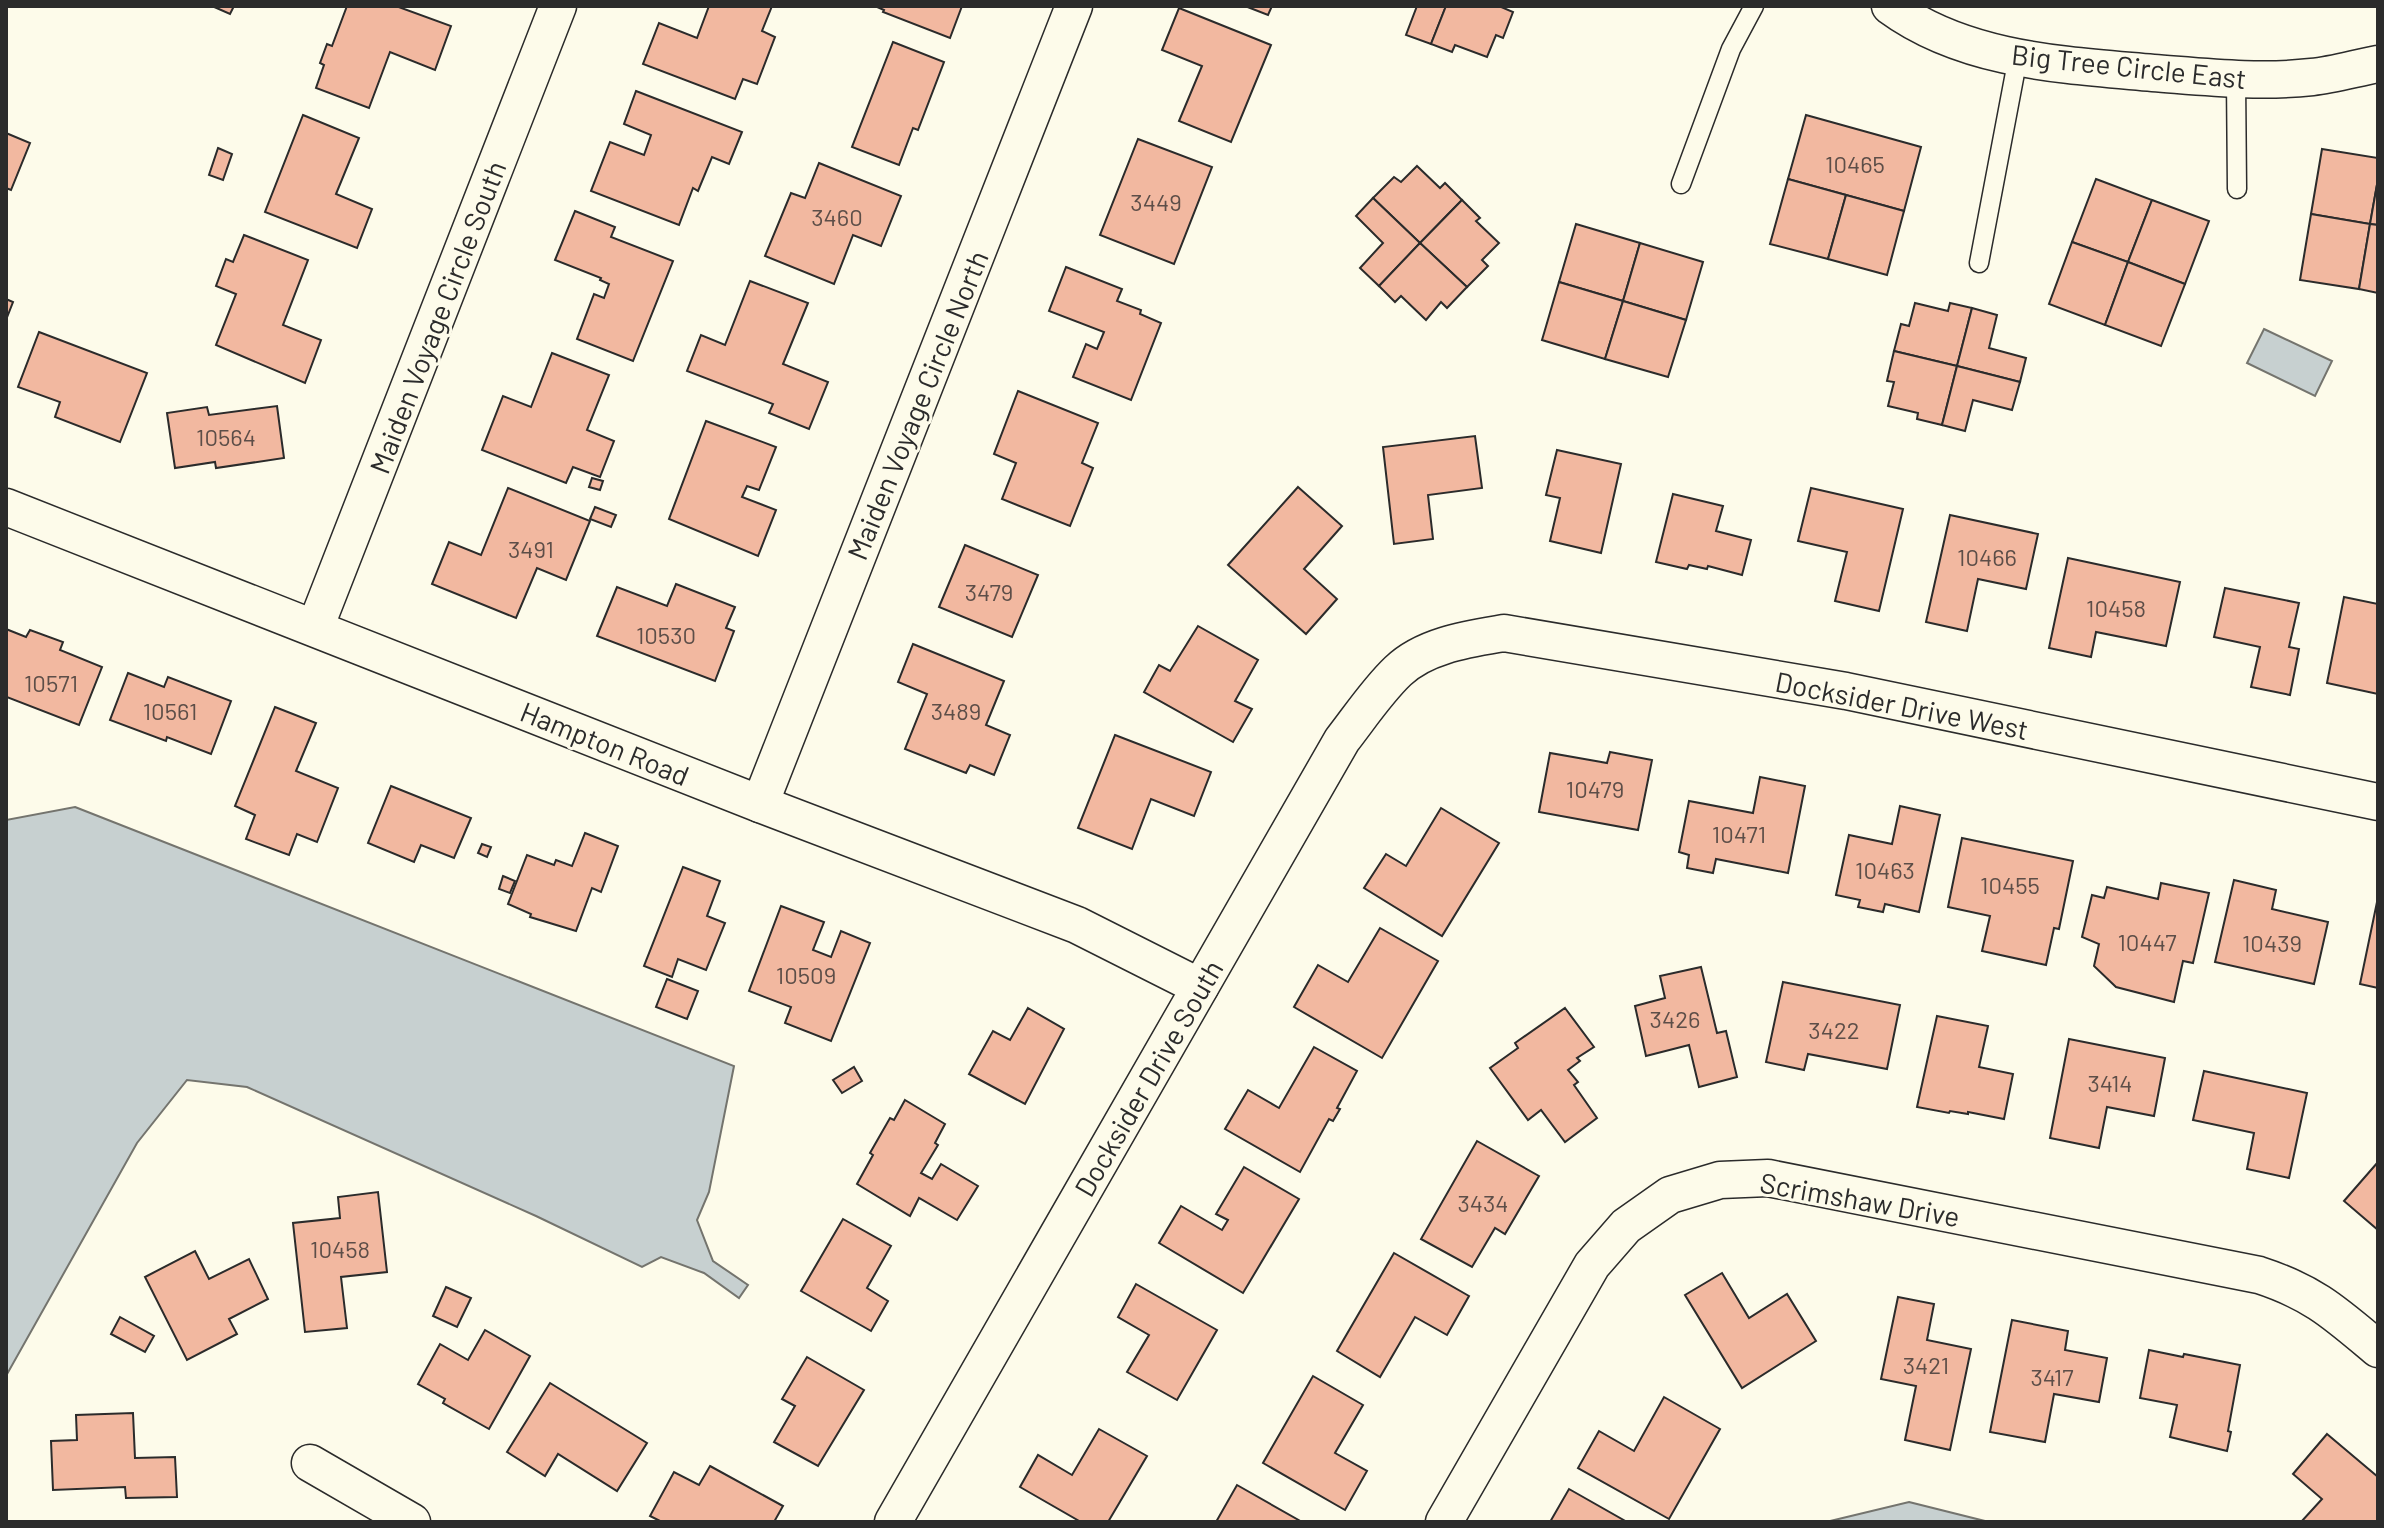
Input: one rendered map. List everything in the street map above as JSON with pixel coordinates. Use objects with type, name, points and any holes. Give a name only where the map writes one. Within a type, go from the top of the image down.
[{"type":"street","name":"Maiden Voyage Circle South","points":[[315,628],[558,6]]},
{"type":"street","name":"Maiden Voyage Circle North","points":[[760,804],[1074,6]]},
{"type":"street","name":"Big Tree Circle East","points":[[1890,6],[1909,20],[1978,48],[2045,63],[2236,79],[2313,77],[2378,64]]},
{"type":"street","name":"Hampton Road","points":[[6,507],[760,804],[1077,925],[1200,987]]},
{"type":"street","name":"Docksider Drive West","points":[[1426,653],[1464,640],[1504,633],[1846,691],[2378,802]]},
{"type":"street","name":"Docksider Drive South","points":[[893,1522],[1342,740],[1399,670],[1426,653]]},
{"type":"street","name":"Scrimshaw Drive","points":[[1444,1522],[1592,1265],[1626,1226],[1670,1195],[1720,1180],[1768,1178],[2259,1275],[2293,1287],[2326,1305],[2378,1349]]},
{"type":"street","points":[[310,1463],[412,1522]]},
{"type":"lane","points":[[1681,184],[1731,49],[1754,6]]},
{"type":"lane","points":[[1979,263],[2018,57]]},
{"type":"lane","points":[[2236,79],[2237,189]]},
{"type":"shaded area","points":[[2264,329],[2332,361],[2315,396],[2247,363]]},
{"type":"shaded area","points":[[75,807],[734,1066],[709,1192],[697,1220],[713,1261],[748,1285],[739,1298],[704,1273],[661,1257],[642,1267],[536,1216],[247,1087],[187,1080],[137,1143],[6,1376],[6,820]]},
{"type":"shaded area","points":[[1909,1502],[1989,1522],[1826,1522]]},
{"type":"building","points":[[212,6],[234,6],[230,14]]},
{"type":"building","points":[[347,6],[396,6],[451,26],[435,70],[390,52],[369,108],[316,88],[327,44],[332,46]]},
{"type":"building","points":[[709,6],[772,6],[762,31],[775,37],[757,84],[743,79],[735,99],[643,64],[659,23],[697,38]]},
{"type":"building","points":[[875,6],[962,6],[950,38]]},
{"type":"building","points":[[1245,6],[1272,6],[1268,15]]},
{"type":"building","points":[[1417,6],[1446,6],[1431,44],[1406,35]]},
{"type":"building","points":[[1446,6],[1499,6],[1513,12],[1503,38],[1496,35],[1487,57],[1455,45],[1452,52],[1431,44]]},
{"type":"building","points":[[1179,8],[1271,45],[1231,142],[1179,121],[1202,66],[1162,50]]},
{"type":"building","points":[[893,42],[944,62],[918,130],[913,128],[899,165],[852,147]]},
{"type":"building","points":[[636,91],[742,132],[729,164],[712,157],[698,191],[693,188],[679,225],[591,191],[610,142],[644,155],[651,135],[624,124]]},
{"type":"building","points":[[303,115],[359,138],[336,194],[372,209],[357,248],[265,212]]},
{"type":"building","points":[[1806,115],[1921,147],[1904,211],[1788,179]]},
{"type":"building","points":[[6,133],[30,143],[11,190],[6,188]]},
{"type":"building","points":[[1138,139],[1212,167],[1174,264],[1100,235]]},
{"type":"building","points":[[218,148],[232,154],[223,180],[209,175]]},
{"type":"building","points":[[2322,149],[2378,158],[2378,179],[2370,224],[2311,214]]},
{"type":"building","points":[[819,163],[901,196],[881,246],[853,235],[834,284],[765,256],[791,193],[805,198]]},
{"type":"building","points":[[1417,166],[1440,188],[1445,183],[1462,200],[1420,243],[1373,198],[1394,177],[1401,182]]},
{"type":"building","points":[[1788,179],[1846,195],[1828,259],[1770,244]]},
{"type":"building","points":[[2096,179],[2152,200],[2128,262],[2072,242]]},
{"type":"building","points":[[2378,179],[2378,225],[2370,224]]},
{"type":"building","points":[[1846,195],[1904,211],[1887,275],[1828,259]]},
{"type":"building","points":[[1373,198],[1420,243],[1379,286],[1360,268],[1383,243],[1356,216]]},
{"type":"building","points":[[1462,200],[1480,218],[1476,221],[1499,243],[1482,260],[1488,266],[1467,287],[1420,243]]},
{"type":"building","points":[[2152,200],[2209,221],[2185,284],[2128,262]]},
{"type":"building","points":[[575,211],[615,227],[611,237],[673,261],[633,361],[577,339],[594,294],[604,298],[609,284],[555,260]]},
{"type":"building","points":[[2311,214],[2370,224],[2359,289],[2300,280]]},
{"type":"building","points":[[1576,224],[1640,243],[1623,301],[1559,282]]},
{"type":"building","points":[[2370,224],[2378,225],[2378,293],[2359,289]]},
{"type":"building","points":[[244,235],[308,260],[283,325],[321,340],[305,383],[216,345],[236,294],[216,286],[226,259],[233,262]]},
{"type":"building","points":[[2072,242],[2128,262],[2105,325],[2049,304]]},
{"type":"building","points":[[1420,243],[1467,287],[1447,308],[1441,302],[1426,320],[1401,296],[1395,302],[1379,286]]},
{"type":"building","points":[[1640,243],[1703,262],[1686,320],[1623,301]]},
{"type":"building","points":[[2128,262],[2185,284],[2161,346],[2105,325]]},
{"type":"building","points":[[1066,267],[1122,289],[1117,301],[1141,310],[1140,314],[1161,323],[1131,400],[1073,377],[1086,344],[1097,349],[1104,332],[1049,311]]},
{"type":"building","points":[[750,281],[808,303],[783,364],[828,382],[809,429],[769,413],[773,404],[687,371],[701,335],[725,345]]},
{"type":"building","points":[[1559,282],[1623,301],[1605,359],[1542,340]]},
{"type":"building","points":[[6,299],[13,302],[6,320]]},
{"type":"building","points":[[1623,301],[1686,320],[1668,377],[1605,359]]},
{"type":"building","points":[[1915,303],[1948,311],[1950,303],[1972,308],[1957,366],[1894,351],[1901,324],[1909,326]]},
{"type":"building","points":[[1972,308],[1997,315],[1989,348],[2026,358],[2020,382],[1957,366]]},
{"type":"building","points":[[39,332],[147,373],[120,442],[55,417],[60,402],[18,387]]},
{"type":"building","points":[[1894,351],[1957,366],[1942,425],[1917,419],[1918,413],[1888,406],[1894,382],[1887,381]]},
{"type":"building","points":[[552,353],[609,375],[587,430],[614,441],[600,477],[573,467],[566,483],[482,450],[503,396],[531,407]]},
{"type":"building","points":[[1957,366],[2020,382],[2012,410],[1973,400],[1965,431],[1942,425]]},
{"type":"building","points":[[1018,391],[1098,423],[1082,463],[1093,468],[1070,526],[1002,499],[1016,463],[994,454]]},
{"type":"building","points":[[277,406],[284,458],[216,468],[215,462],[175,468],[167,413],[207,407],[209,415]]},
{"type":"building","points":[[706,421],[776,447],[759,490],[747,486],[742,497],[776,510],[758,556],[669,519]]},
{"type":"building","points":[[1475,436],[1482,488],[1428,495],[1433,539],[1394,544],[1383,447]]},
{"type":"building","points":[[1557,450],[1621,464],[1601,553],[1550,541],[1560,498],[1546,495]]},
{"type":"building","points":[[592,478],[603,481],[600,490],[589,487]]},
{"type":"building","points":[[1298,487],[1342,526],[1304,569],[1337,599],[1306,634],[1228,565]]},
{"type":"building","points":[[508,488],[590,521],[566,580],[537,568],[516,618],[432,584],[449,542],[481,555]]},
{"type":"building","points":[[1811,488],[1903,509],[1879,611],[1835,601],[1847,552],[1798,541]]},
{"type":"building","points":[[1673,494],[1723,506],[1716,531],[1751,540],[1742,575],[1708,566],[1707,569],[1689,565],[1687,569],[1656,562]]},
{"type":"building","points":[[595,507],[616,515],[611,527],[590,519]]},
{"type":"building","points":[[1950,515],[2038,534],[2026,589],[1978,579],[1967,631],[1926,622]]},
{"type":"building","points":[[965,545],[1038,575],[1012,637],[939,607]]},
{"type":"building","points":[[2068,558],[2180,582],[2166,646],[2096,632],[2091,657],[2049,648]]},
{"type":"building","points":[[676,584],[735,607],[726,628],[734,631],[715,681],[597,636],[617,587],[667,606]]},
{"type":"building","points":[[2225,588],[2299,603],[2289,647],[2299,649],[2290,695],[2251,687],[2260,647],[2214,637]]},
{"type":"building","points":[[2344,597],[2378,604],[2378,694],[2327,683]]},
{"type":"building","points":[[1198,626],[1258,660],[1235,701],[1252,709],[1233,742],[1144,692],[1159,665],[1170,671]]},
{"type":"building","points":[[6,629],[26,637],[30,630],[63,642],[60,650],[102,667],[79,725],[7,697],[6,701]]},
{"type":"building","points":[[913,644],[1004,681],[986,725],[1010,735],[994,775],[970,765],[966,773],[905,749],[927,694],[898,682]]},
{"type":"building","points":[[128,673],[164,687],[168,677],[231,701],[211,754],[110,720]]},
{"type":"building","points":[[275,707],[316,723],[296,771],[338,788],[317,842],[297,834],[289,855],[246,839],[255,815],[235,806]]},
{"type":"building","points":[[1115,735],[1211,772],[1194,816],[1151,799],[1132,849],[1078,828]]},
{"type":"building","points":[[1610,752],[1652,760],[1638,830],[1539,812],[1550,753],[1607,763]]},
{"type":"building","points":[[1760,777],[1805,786],[1788,873],[1716,859],[1713,873],[1687,868],[1689,855],[1679,852],[1689,801],[1753,813]]},
{"type":"building","points":[[391,786],[471,818],[454,858],[421,845],[414,862],[368,843]]},
{"type":"building","points":[[1900,806],[1940,815],[1919,912],[1885,904],[1883,912],[1858,907],[1860,900],[1836,895],[1849,835],[1892,844]]},
{"type":"building","points":[[1441,808],[1499,843],[1442,936],[1364,888],[1386,854],[1406,866]]},
{"type":"building","points":[[585,833],[618,846],[601,892],[592,888],[576,931],[530,917],[531,914],[508,904],[527,855],[554,865],[556,860],[572,866]]},
{"type":"building","points":[[1962,838],[2073,861],[2059,929],[2054,928],[2046,965],[1982,951],[1990,916],[1948,907]]},
{"type":"building","points":[[482,844],[491,847],[487,857],[478,853]]},
{"type":"building","points":[[683,867],[720,881],[707,916],[725,923],[706,970],[678,959],[672,977],[644,966]]},
{"type":"building","points":[[503,876],[515,881],[510,893],[499,889]]},
{"type":"building","points":[[2234,880],[2276,890],[2272,909],[2328,922],[2314,984],[2215,962]]},
{"type":"building","points":[[2161,883],[2209,893],[2193,963],[2183,961],[2174,1002],[2116,987],[2094,966],[2099,944],[2082,937],[2092,895],[2104,898],[2107,887],[2158,899]]},
{"type":"building","points":[[2378,902],[2378,988],[2360,984]]},
{"type":"building","points":[[781,906],[824,922],[813,950],[831,957],[841,931],[870,943],[831,1041],[785,1023],[791,1007],[749,991]]},
{"type":"building","points":[[1380,928],[1438,961],[1382,1058],[1294,1007],[1318,965],[1348,982]]},
{"type":"building","points":[[1701,967],[1717,1033],[1726,1031],[1737,1077],[1699,1087],[1689,1045],[1646,1056],[1635,1006],[1665,998],[1660,976]]},
{"type":"building","points":[[667,979],[698,991],[687,1019],[656,1007]]},
{"type":"building","points":[[1783,982],[1900,1005],[1887,1069],[1808,1054],[1804,1070],[1766,1062]]},
{"type":"building","points":[[1028,1008],[1064,1029],[1025,1104],[969,1074],[993,1031],[1010,1040]]},
{"type":"building","points":[[1565,1008],[1594,1047],[1577,1058],[1580,1061],[1568,1070],[1578,1082],[1574,1085],[1597,1118],[1565,1142],[1541,1110],[1528,1120],[1490,1068],[1518,1048],[1515,1043]]},
{"type":"building","points":[[1937,1016],[1988,1026],[1979,1067],[2013,1074],[2004,1119],[1917,1107]]},
{"type":"building","points":[[2069,1039],[2165,1058],[2154,1116],[2107,1107],[2099,1148],[2050,1138]]},
{"type":"building","points":[[1314,1047],[1357,1071],[1337,1108],[1340,1109],[1333,1121],[1329,1119],[1300,1172],[1225,1129],[1248,1090],[1279,1108]]},
{"type":"building","points":[[854,1067],[862,1081],[842,1093],[833,1080]]},
{"type":"building","points":[[2204,1071],[2307,1093],[2289,1178],[2247,1169],[2254,1133],[2193,1120]]},
{"type":"building","points":[[905,1100],[945,1124],[935,1143],[938,1145],[921,1173],[932,1179],[941,1164],[978,1186],[957,1220],[919,1198],[910,1216],[857,1184],[890,1118],[894,1120]]},
{"type":"building","points":[[1477,1141],[1539,1176],[1505,1234],[1495,1228],[1472,1267],[1421,1239]]},
{"type":"building","points":[[2378,1162],[2378,1230],[2344,1201]]},
{"type":"building","points":[[1244,1167],[1299,1199],[1243,1293],[1159,1243],[1181,1206],[1222,1230],[1228,1220],[1216,1214]]},
{"type":"building","points":[[378,1192],[387,1272],[341,1277],[347,1328],[305,1332],[293,1223],[340,1218],[338,1197]]},
{"type":"building","points":[[843,1219],[891,1246],[867,1288],[888,1301],[871,1331],[801,1291]]},
{"type":"building","points":[[195,1251],[209,1279],[249,1259],[268,1299],[229,1319],[237,1334],[187,1360],[145,1277]]},
{"type":"building","points":[[1394,1253],[1469,1296],[1447,1335],[1415,1317],[1380,1377],[1337,1351]]},
{"type":"building","points":[[1722,1273],[1749,1318],[1787,1294],[1816,1341],[1742,1388],[1685,1295]]},
{"type":"building","points":[[1136,1284],[1217,1330],[1177,1400],[1127,1372],[1149,1335],[1118,1317]]},
{"type":"building","points":[[446,1287],[471,1298],[457,1327],[433,1316]]},
{"type":"building","points":[[1898,1297],[1934,1304],[1927,1340],[1971,1349],[1950,1450],[1905,1440],[1916,1386],[1881,1379]]},
{"type":"building","points":[[120,1317],[154,1336],[145,1352],[111,1334]]},
{"type":"building","points":[[2012,1320],[2068,1331],[2065,1350],[2107,1358],[2099,1402],[2054,1394],[2045,1442],[1990,1432]]},
{"type":"building","points":[[485,1330],[530,1356],[489,1429],[443,1403],[445,1399],[418,1384],[440,1344],[468,1360]]},
{"type":"building","points":[[2149,1350],[2240,1365],[2227,1451],[2170,1437],[2177,1405],[2140,1398]]},
{"type":"building","points":[[807,1357],[864,1390],[818,1466],[774,1442],[795,1406],[782,1399]]},
{"type":"building","points":[[1313,1376],[1363,1405],[1335,1453],[1367,1471],[1345,1510],[1263,1463]]},
{"type":"building","points":[[550,1383],[647,1443],[617,1491],[558,1454],[545,1476],[507,1452]]},
{"type":"building","points":[[1664,1397],[1720,1429],[1669,1519],[1578,1468],[1599,1431],[1634,1451]]},
{"type":"building","points":[[133,1413],[135,1458],[175,1457],[177,1497],[126,1498],[125,1487],[53,1490],[51,1441],[77,1440],[76,1415]]},
{"type":"building","points":[[1099,1429],[1147,1456],[1108,1522],[1081,1522],[1020,1487],[1038,1455],[1072,1475]]},
{"type":"building","points":[[2327,1434],[2378,1477],[2378,1522],[2301,1522],[2322,1499],[2293,1474]]},
{"type":"building","points":[[710,1466],[783,1506],[774,1522],[662,1522],[650,1516],[674,1472],[699,1485]]},
{"type":"building","points":[[1237,1485],[1302,1522],[1216,1522]]},
{"type":"building","points":[[1569,1489],[1627,1522],[1550,1522]]}]
